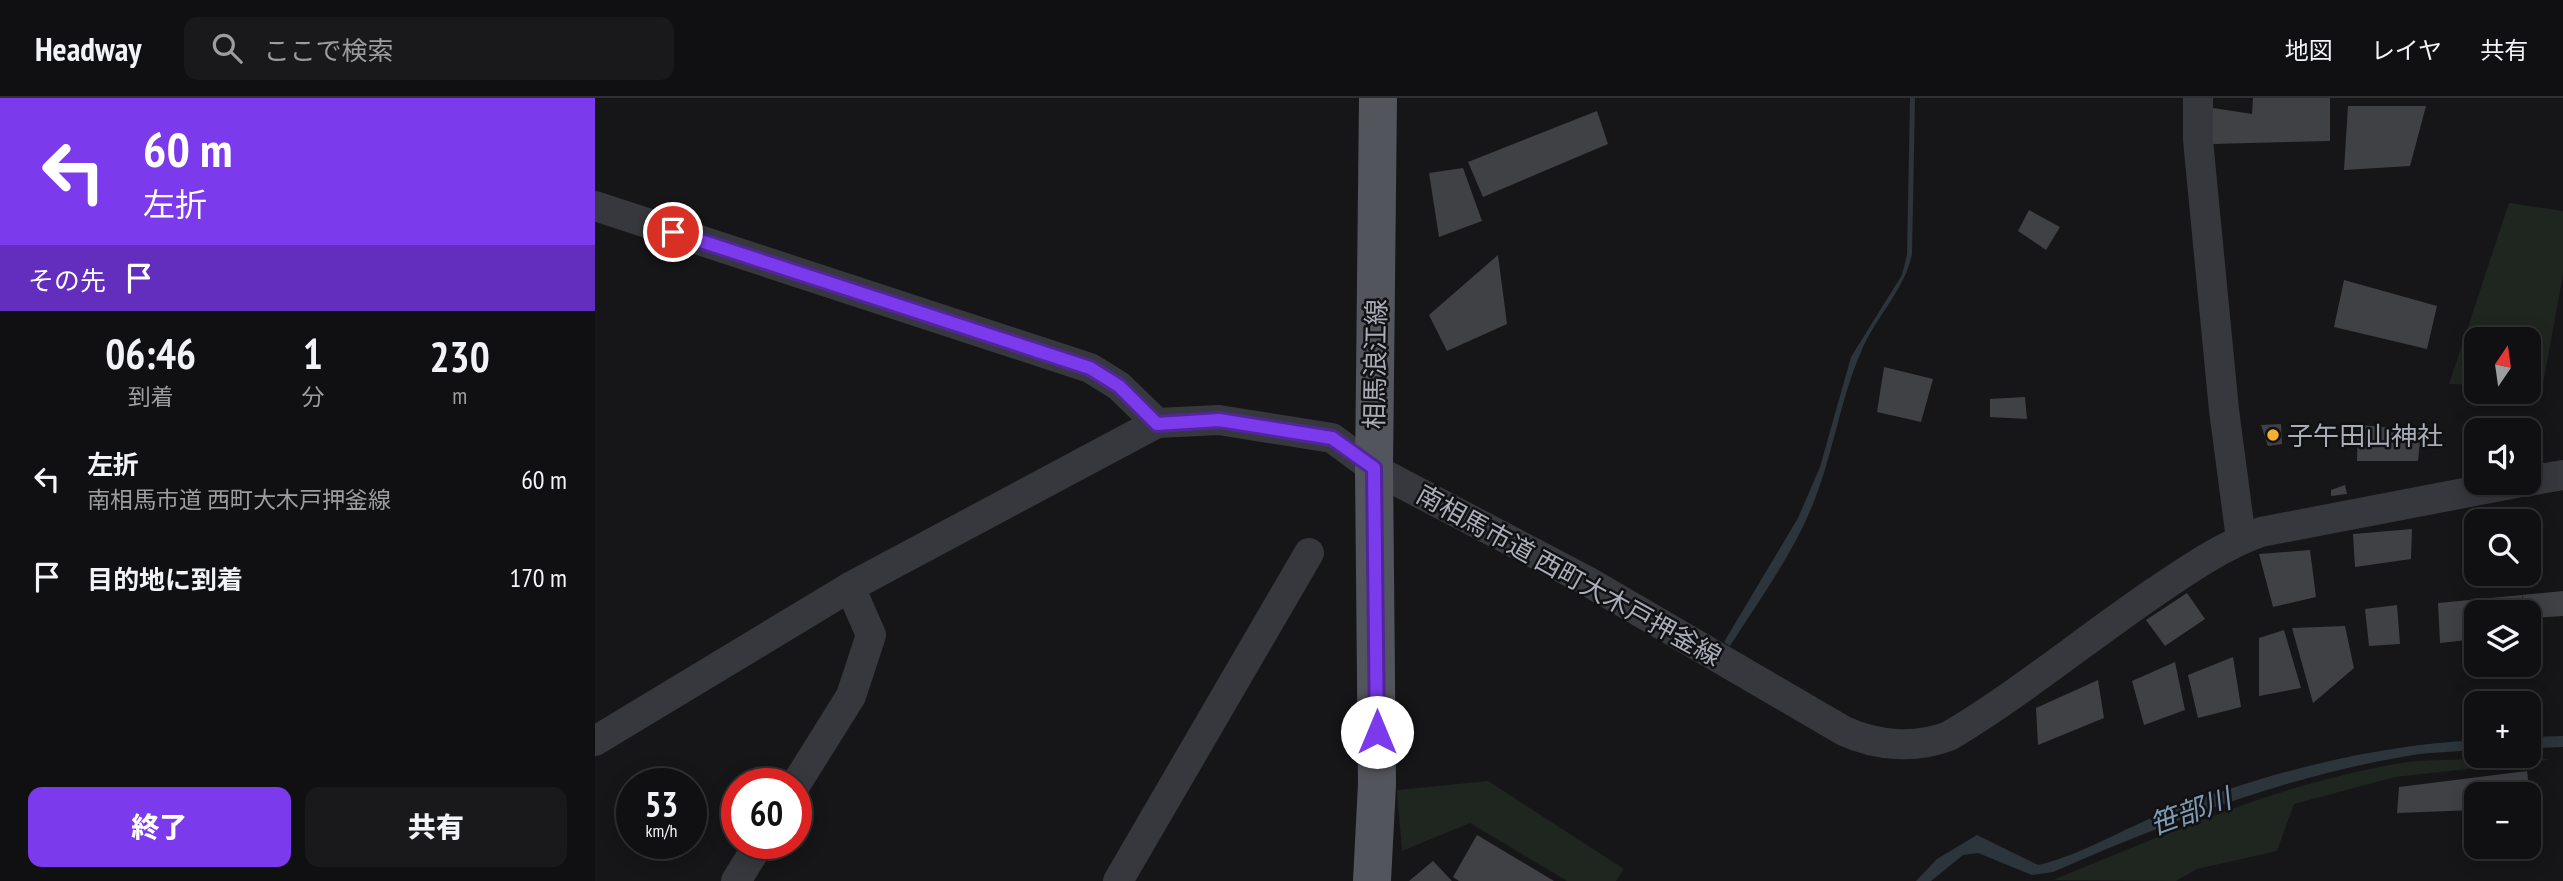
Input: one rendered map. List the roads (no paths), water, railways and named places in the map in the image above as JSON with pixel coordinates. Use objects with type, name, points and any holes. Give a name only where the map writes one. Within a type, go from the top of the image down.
[{"type":"main road","name":"相馬浪江線","points":[[1372,881],[1377,784],[1374,468],[1378,98]]},
{"type":"street","points":[[2198,98],[2198,140],[2221,384],[2241,539]]},
{"type":"street","points":[[595,206],[1090,368],[1119,386],[1157,424],[850,587],[595,741]]},
{"type":"street","name":"南相馬市道 西町大木戸押釜線","points":[[1157,424],[1219,420],[1332,438],[1374,468],[1598,587],[1843,731],[1859,738],[1910,745],[1930,743],[1967,725],[2136,605],[2241,539],[2261,532],[2464,493]]},
{"type":"street","points":[[2541,479],[2563,475]]},
{"type":"street","points":[[1118,881],[1309,553]]},
{"type":"street","points":[[806,768],[851,696],[871,635],[850,587]]},
{"type":"street","points":[[736,881],[750,859]]},
{"type":"water","points":[[1910,98],[1915,98],[1912,254],[1908,267],[1861,352],[1847,389],[1820,485],[1805,523],[1730,646],[1724,642],[1798,518],[1820,467],[1851,357],[1902,275],[1907,255]]},
{"type":"water","points":[[2563,736],[2563,747],[2541,748],[2541,737]]},
{"type":"water","name":"笹部川","points":[[2464,741],[2464,751],[2402,757],[2312,777],[2224,804],[2053,872],[2032,875],[1978,853],[1963,855],[1931,881],[1916,881],[1937,859],[1977,835],[2038,865],[2071,855],[2150,818],[2241,785],[2357,755]]},
{"type":"place","name":"子午田山神社","points":[[2273,435]]}]
